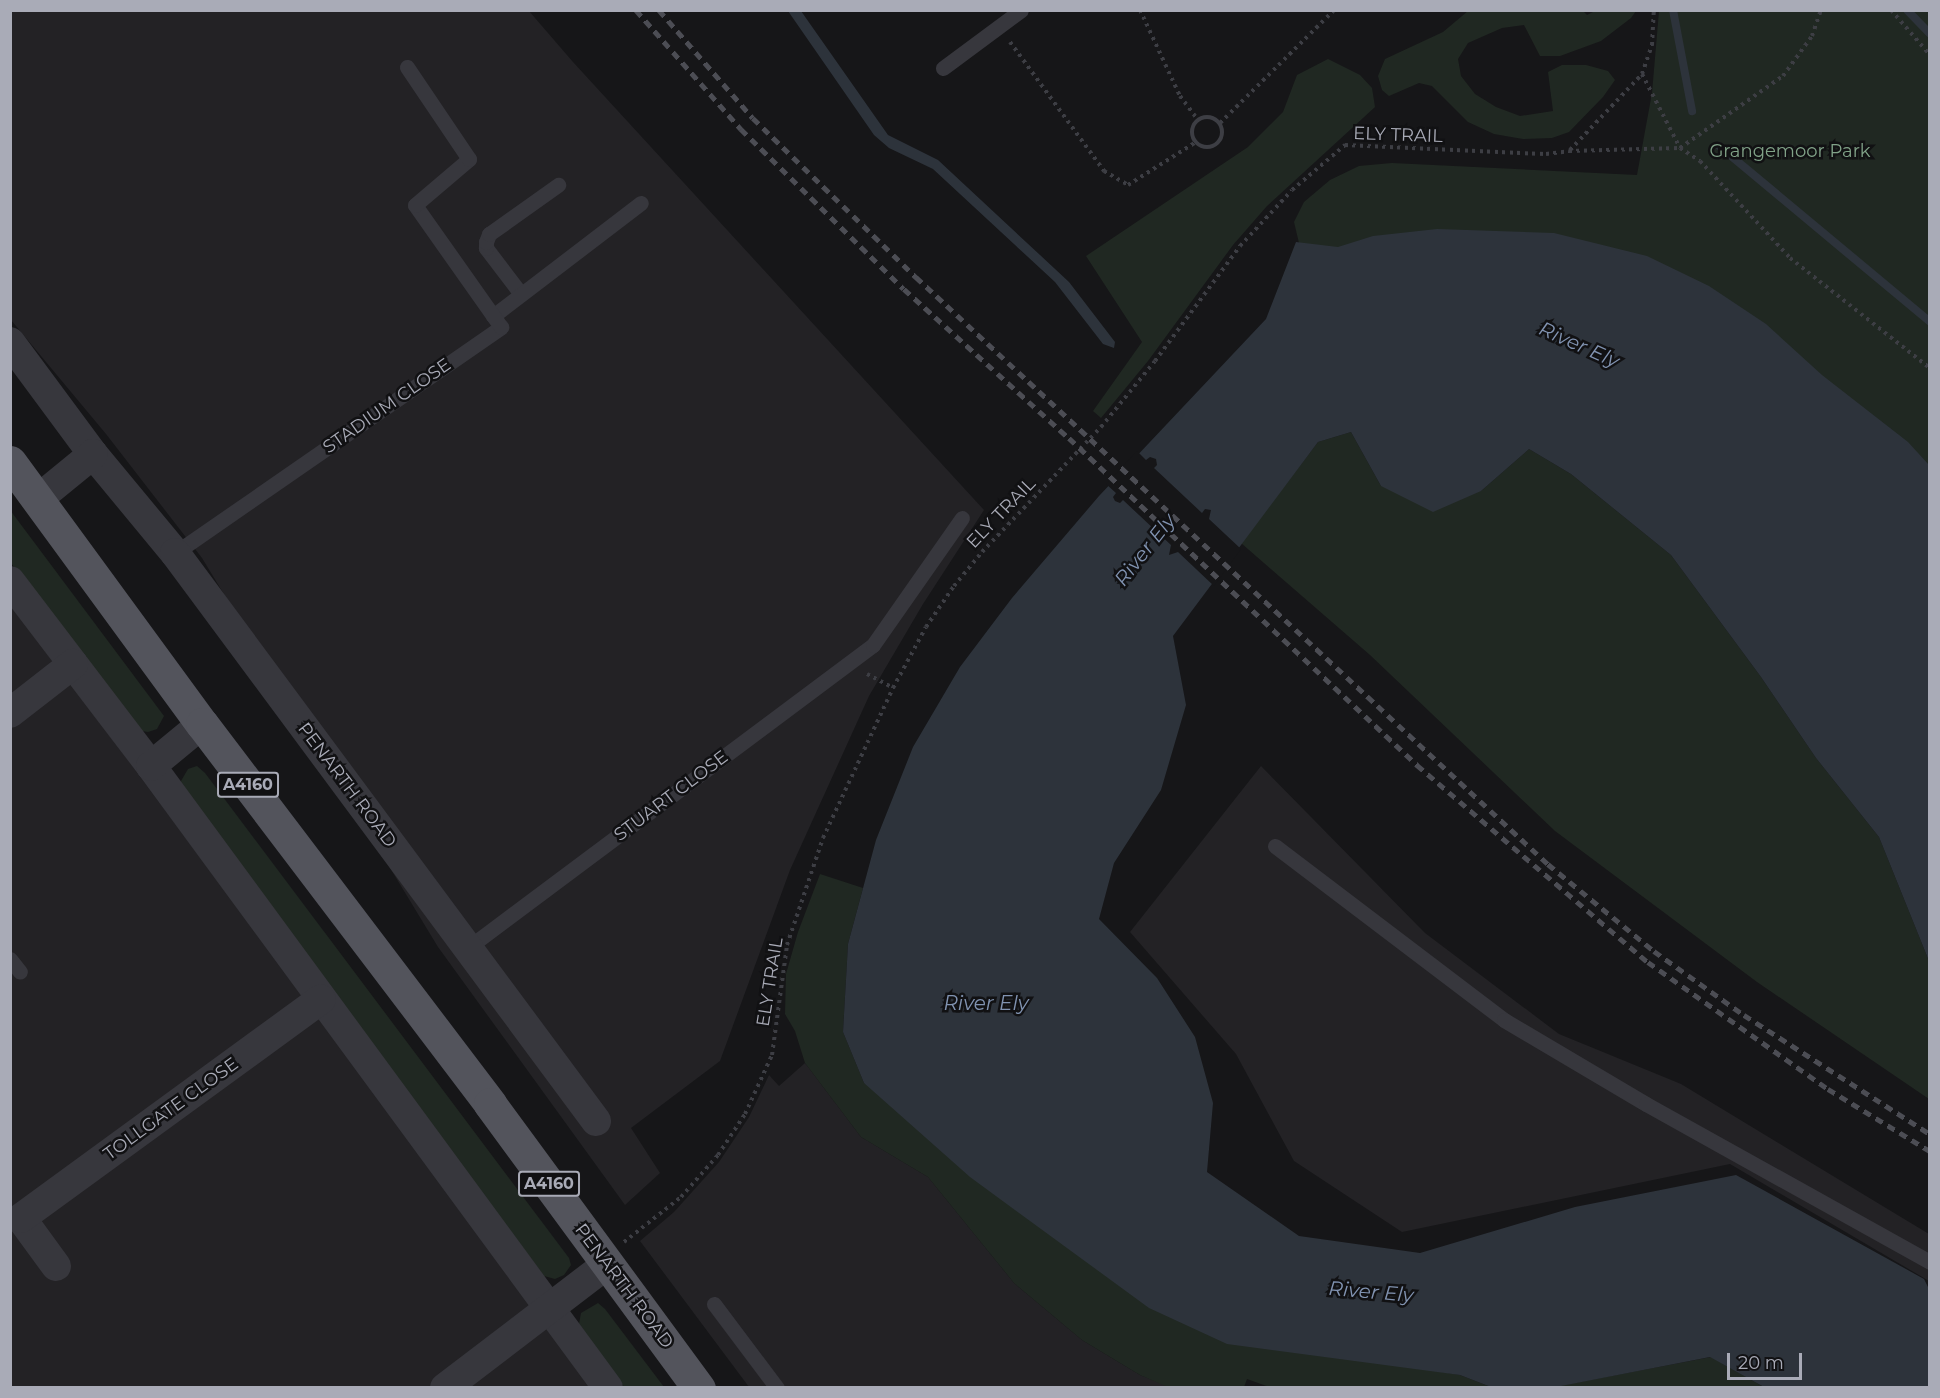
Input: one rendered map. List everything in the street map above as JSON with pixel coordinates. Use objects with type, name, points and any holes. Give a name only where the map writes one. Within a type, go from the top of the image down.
[{"type":"main road","name":"PENARTH ROAD","points":[[10,462],[202,724],[614,1254],[699,1388]]},
{"type":"street","name":"PENARTH ROAD","points":[[10,342],[93,454],[175,554],[596,1121]]},
{"type":"street","points":[[38,499],[93,454]]},
{"type":"street","points":[[10,581],[151,766],[608,1388]]},
{"type":"street","points":[[10,713],[73,664]]},
{"type":"street","points":[[151,766],[202,724]]},
{"type":"street","name":"TOLLGATE CLOSE","points":[[56,1266],[16,1211],[321,999]]},
{"type":"street","points":[[445,1388],[549,1310],[614,1254]]},
{"type":"lane","points":[[943,68],[1021,10]]},
{"type":"lane","points":[[406,67],[469,159],[415,205],[493,316],[641,202]]},
{"type":"lane","points":[[521,294],[486,248],[486,242],[489,234],[558,185]]},
{"type":"lane","name":"STADIUM CLOSE","points":[[175,554],[501,327],[493,316]]},
{"type":"lane","name":"STUART CLOSE","points":[[469,947],[873,645],[962,518]]},
{"type":"lane","points":[[1275,846],[1504,1020],[1646,1104],[1929,1262]]},
{"type":"lane","points":[[714,1304],[777,1388]]},
{"type":"path","points":[[1140,10],[1141,17],[1180,96],[1198,120]]},
{"type":"path","points":[[1220,123],[1334,10]]},
{"type":"path","points":[[1569,151],[1642,74],[1652,45],[1654,10]]},
{"type":"path","points":[[1680,148],[1783,76],[1812,36],[1821,10]]},
{"type":"path","points":[[1891,10],[1929,56]]},
{"type":"path","points":[[999,27],[1104,171],[1128,185],[1196,142]]},
{"type":"path","points":[[1642,74],[1680,148],[1700,161],[1791,258],[1929,368]]},
{"type":"path","points":[[1212,117],[1220,123],[1222,133],[1218,142],[1209,147],[1196,142],[1192,133],[1198,120],[1212,117]]},
{"type":"path","name":"ELY TRAIL","points":[[614,1254],[681,1197],[718,1155],[745,1114],[772,1055],[787,945],[823,838],[893,688],[926,627],[954,586],[982,552],[1101,427],[1155,361],[1240,246],[1292,190],[1345,145],[1546,154],[1569,151],[1680,148]]},
{"type":"path","points":[[848,663],[893,688]]},
{"type":"shaded area","points":[[10,11],[529,11],[573,62],[984,510],[923,604],[869,696],[790,870],[720,1061],[631,1128],[660,1173],[625,1205],[438,947],[202,558],[106,434],[11,320]]},
{"type":"shaded area","points":[[11,603],[168,814],[594,1387],[11,1387]]},
{"type":"shaded area","points":[[1261,766],[1425,933],[1559,1034],[1681,1084],[1929,1234],[1929,1281],[1730,1164],[1402,1232],[1294,1161],[1236,1054],[1130,932]]},
{"type":"shaded area","points":[[805,1063],[861,1137],[928,1177],[1014,1283],[1082,1340],[1140,1375],[1170,1387],[749,1387],[640,1241],[674,1212],[719,1162],[749,1117],[769,1075],[779,1086]]},
{"type":"green space","points":[[1468,11],[1583,11],[1587,15],[1595,11],[1636,11],[1631,18],[1601,41],[1560,56],[1540,56],[1524,25],[1502,28],[1468,43],[1458,59],[1461,76],[1475,94],[1496,107],[1520,116],[1553,111],[1548,72],[1562,65],[1586,65],[1608,71],[1615,80],[1603,97],[1569,132],[1552,138],[1523,139],[1494,134],[1468,122],[1432,86],[1419,83],[1389,96],[1382,90],[1378,76],[1385,59],[1443,32]]},
{"type":"green space","name":"Grangemoor Park","points":[[1659,11],[1929,11],[1929,473],[1348,250],[1299,243],[1294,222],[1304,202],[1330,180],[1359,166],[1392,163],[1637,175],[1652,93]]},
{"type":"green space","points":[[1328,59],[1360,75],[1372,88],[1375,107],[1267,206],[1233,245],[1148,361],[1101,418],[1093,411],[1142,342],[1086,256],[1248,147],[1283,112],[1297,75]]},
{"type":"green space","points":[[1351,432],[1381,486],[1481,491],[1529,449],[1571,474],[1671,555],[1761,677],[1816,758],[1879,837],[1929,961],[1929,1099],[1757,982],[1555,831],[1370,655],[1241,543],[1318,442]]},
{"type":"green space","points":[[10,510],[164,716],[157,729],[148,732],[136,730],[130,724],[11,563]]},
{"type":"green space","points":[[197,766],[205,773],[569,1258],[571,1265],[564,1275],[555,1279],[544,1276],[182,792],[181,781],[188,769]]},
{"type":"green space","points":[[820,874],[863,888],[848,944],[843,1032],[864,1083],[1400,1365],[1460,1375],[1491,1387],[1272,1388],[1247,1379],[1244,1387],[1170,1388],[1140,1375],[1082,1340],[1014,1283],[928,1177],[861,1137],[805,1063],[795,1031],[785,1014],[786,974],[798,932]]},
{"type":"green space","points":[[598,1303],[664,1387],[624,1387],[579,1324],[581,1313]]},
{"type":"green space","points":[[1711,1357],[1764,1387],[1556,1388],[1558,1386]]},
{"type":"water","points":[[788,11],[801,11],[888,135],[938,160],[1069,282],[1115,342],[1114,348],[1103,344],[1055,282],[933,169],[889,148],[874,135]]},
{"type":"water","name":"River Ely","points":[[1437,229],[1554,233],[1647,256],[1709,286],[1766,324],[1822,375],[1908,442],[1929,465],[1929,961],[1879,837],[1816,758],[1761,677],[1671,555],[1571,474],[1529,449],[1481,491],[1433,512],[1381,486],[1351,432],[1318,442],[1173,636],[1186,705],[1161,790],[1114,863],[1099,919],[1157,978],[1195,1037],[1213,1103],[1207,1172],[1299,1236],[1420,1253],[1575,1207],[1736,1175],[1924,1279],[1929,1289],[1929,1387],[1764,1387],[1710,1357],[1556,1387],[1491,1387],[1460,1375],[1227,1344],[1149,1308],[970,1177],[864,1083],[843,1032],[848,944],[876,840],[913,747],[960,667],[1012,598],[1099,496],[1266,319],[1296,242],[1338,247],[1373,236]]},
{"type":"pier","points":[[1137,451],[1146,460],[1150,457],[1156,459],[1157,465],[1154,468],[1202,513],[1205,509],[1211,510],[1209,519],[1241,549],[1214,586],[1178,552],[1169,555],[1171,545],[1123,500],[1120,503],[1115,501],[1113,497],[1116,493],[1106,484]]},
{"type":"waterway","points":[[1673,10],[1692,111]]},
{"type":"waterway","points":[[1907,10],[1930,34]]},
{"type":"waterway","points":[[1719,146],[1930,322]]},
{"type":"railway","points":[[636,10],[741,129],[904,289],[1069,438],[1417,765],[1648,962],[1828,1089],[1930,1151]]},
{"type":"railway","points":[[659,10],[753,118],[916,277],[1548,864],[1654,951],[1744,1015],[1930,1134]]}]
